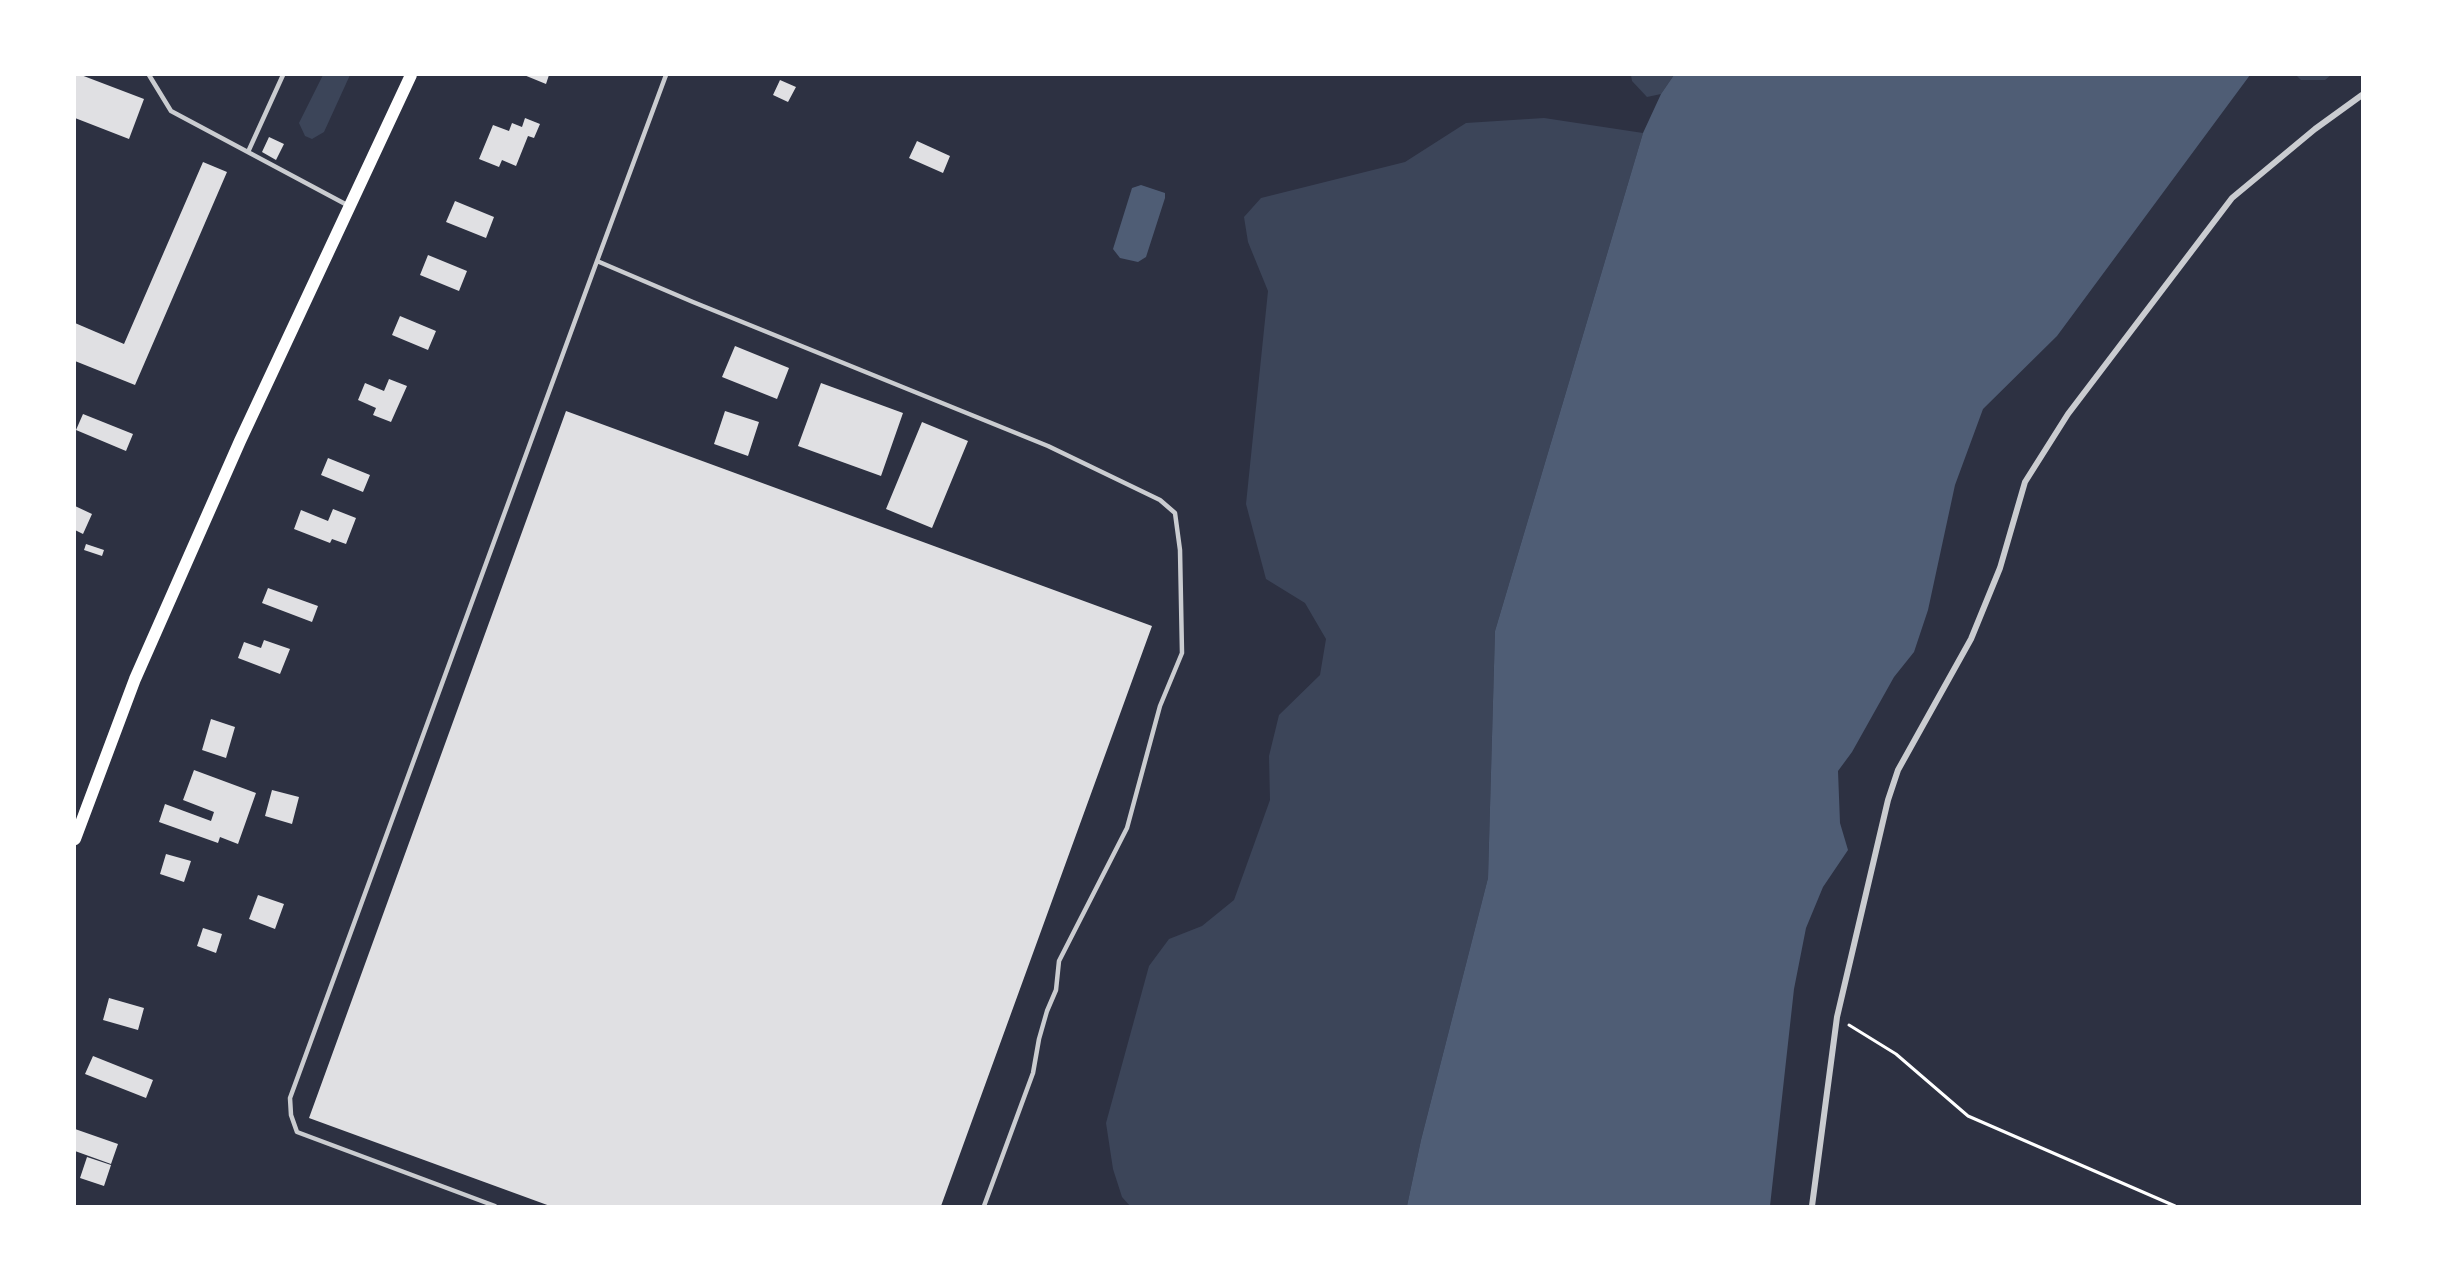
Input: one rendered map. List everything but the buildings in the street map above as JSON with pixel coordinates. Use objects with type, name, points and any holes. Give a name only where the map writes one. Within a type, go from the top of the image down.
[{"type":"main road","points":[[75,839],[135,679],[349,206],[411,75]]},
{"type":"street","points":[[1812,1206],[1837,1017],[1888,800],[1899,770],[1971,639],[2000,568],[2025,483],[2068,414],[2232,198],[2314,129],[2362,95]]},
{"type":"lane","points":[[149,75],[171,111],[349,206]]},
{"type":"lane","points":[[248,152],[283,75]]},
{"type":"lane","points":[[495,1206],[297,1132],[291,1115],[290,1098],[666,75]]},
{"type":"lane","points":[[597,261],[1048,446],[1160,500],[1175,513],[1180,550],[1182,652],[1160,706],[1127,828],[1059,961],[1056,990],[1041,1030],[1031,1082],[984,1206]]},
{"type":"path","points":[[1837,1017],[1896,1053],[1968,1116],[2175,1206]]},
{"type":"shaded area","points":[[323,75],[350,75],[324,132],[312,139],[305,136],[299,123]]},
{"type":"shaded area","points":[[1631,75],[1674,75],[1661,94],[1647,97],[1632,81]]},
{"type":"shaded area","points":[[1674,75],[2250,75],[2057,336],[1983,409],[1955,485],[1928,610],[1914,652],[1894,677],[1852,752],[1838,771],[1840,823],[1848,850],[1823,887],[1806,928],[1794,989],[1770,1206],[1407,1206],[1421,1140],[1488,878],[1495,631],[1643,133],[1661,94]]},
{"type":"shaded area","points":[[2296,75],[2331,75],[2325,80],[2301,80]]},
{"type":"shaded area","points":[[1544,118],[1643,133],[1495,631],[1488,878],[1421,1140],[1407,1206],[1130,1206],[1122,1197],[1113,1169],[1106,1123],[1149,966],[1169,939],[1202,926],[1234,900],[1270,800],[1269,756],[1279,715],[1320,675],[1326,639],[1305,603],[1266,579],[1246,504],[1268,291],[1248,242],[1244,217],[1261,198],[1405,162],[1466,123]]},
{"type":"shaded area","points":[[1141,185],[1165,193],[1165,198],[1146,257],[1138,262],[1120,258],[1113,249],[1132,188]]}]
